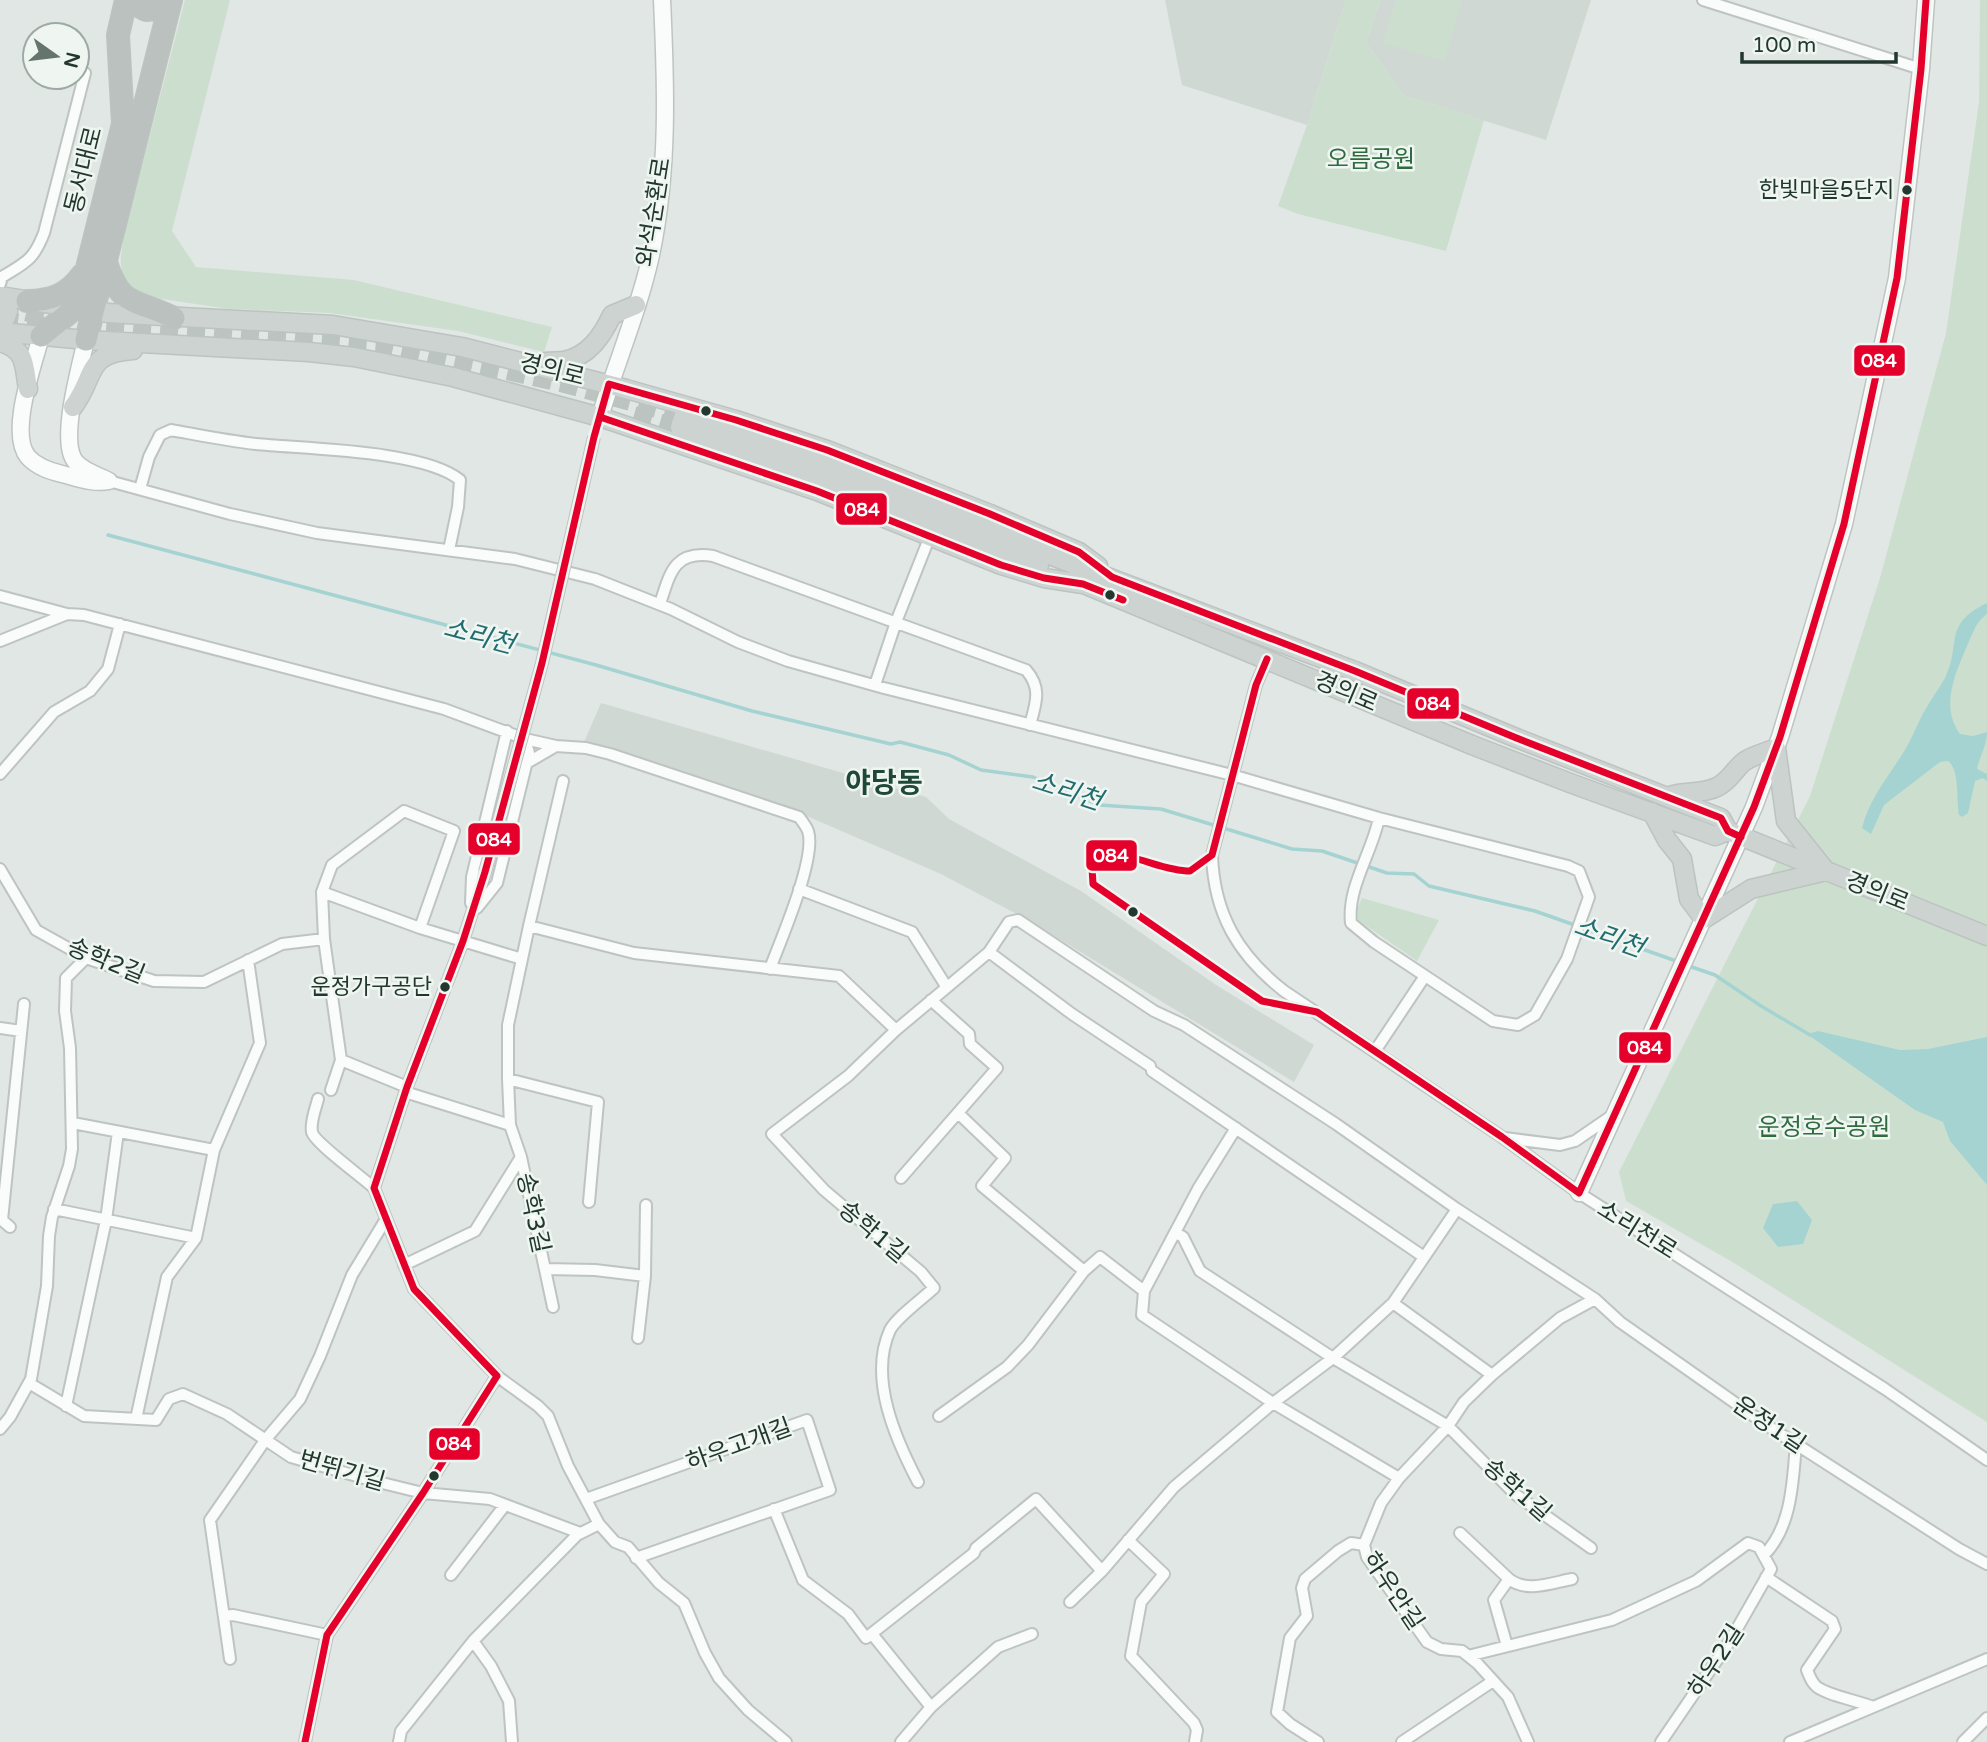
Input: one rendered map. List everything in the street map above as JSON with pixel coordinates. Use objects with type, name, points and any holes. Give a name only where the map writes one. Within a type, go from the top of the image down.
[{"type":"highway","name":"동서대로","points":[[96,263],[122,124],[118,35],[127,0]]},
{"type":"highway","points":[[135,0],[135,4],[146,10],[157,9],[169,0]]},
{"type":"highway","name":"동서대로","points":[[86,340],[83,310],[169,0]]},
{"type":"highway","points":[[27,301],[46,301],[64,293],[96,263],[118,292],[136,304],[153,307],[174,318]]},
{"type":"highway","points":[[41,336],[83,310]]},
{"type":"main road","points":[[0,298],[8,311],[0,324]]},
{"type":"main road","name":"경의로","points":[[0,298],[83,310],[174,318],[333,325],[462,347],[610,384],[817,491],[980,557],[1044,578],[1083,584]]},
{"type":"main road","points":[[532,365],[579,357],[590,349],[605,331],[612,315],[636,305]]},
{"type":"main road","name":"경의로","points":[[0,331],[86,340],[309,352],[354,357],[453,377],[600,417],[693,427],[834,482],[1472,745],[1715,836],[1734,834],[1987,936]]},
{"type":"main road","points":[[0,339],[3,343],[15,347],[20,354],[28,389]]},
{"type":"main road","points":[[73,407],[84,393],[89,373],[103,357],[122,351],[154,352],[169,344]]},
{"type":"main road","name":"경의로","points":[[693,427],[736,420],[827,450],[978,509],[1079,552],[1112,577],[1721,818],[1734,834]]},
{"type":"main road","points":[[1651,813],[1682,859],[1689,899],[1701,927],[1760,885],[1826,871],[1786,821],[1776,748],[1745,761],[1717,787],[1691,794],[1681,791],[1666,797]]},
{"type":"street","name":"와석순환로","points":[[600,417],[651,255],[663,175],[666,99],[662,0]]},
{"type":"street","points":[[1703,0],[1921,69]]},
{"type":"street","points":[[1579,1193],[1701,927],[1734,834],[1776,748],[1850,503],[1897,278],[1921,69],[1926,0]]},
{"type":"street","points":[[0,284],[2,277],[32,258],[38,249],[80,91]]},
{"type":"street","points":[[41,336],[22,412],[21,440],[27,456],[36,464],[52,471],[99,483],[109,481]]},
{"type":"street","points":[[86,340],[69,432],[70,448],[74,460],[82,467],[109,481],[230,514],[317,533],[369,542],[515,559],[595,579],[660,604],[738,642],[788,660],[875,685],[1232,775],[1379,818],[1579,871],[1589,897],[1567,959],[1535,1015],[1518,1025],[1493,1021],[1351,923],[1349,909],[1379,818]]},
{"type":"street","points":[[374,1188],[406,1089],[463,941],[485,872],[542,663],[600,417]]},
{"type":"street","points":[[140,489],[149,457],[160,435],[171,430],[254,444],[388,457],[449,471],[460,480],[461,490],[449,550]]},
{"type":"street","points":[[875,685],[896,622],[930,536]]},
{"type":"street","points":[[660,604],[669,574],[676,565],[687,556],[713,556],[1026,670],[1035,680],[1037,693],[1030,725]]},
{"type":"street","points":[[0,596],[67,614],[84,615],[120,624],[444,709],[525,738],[556,746],[586,748],[610,754],[799,817],[808,831],[809,841],[799,889],[770,970]]},
{"type":"street","points":[[0,641],[67,614]]},
{"type":"street","points":[[0,774],[54,712],[90,691],[108,669],[120,624]]},
{"type":"street","points":[[1232,775],[1256,685],[1267,660]]},
{"type":"street","points":[[471,916],[472,877],[507,731]]},
{"type":"street","points":[[471,916],[496,883],[529,753],[525,738]]},
{"type":"street","points":[[525,764],[556,746]]},
{"type":"street","name":"소리천로","points":[[1232,775],[1212,855],[1213,876],[1219,905],[1228,927],[1262,973],[1284,991],[1502,1137],[1579,1193],[1873,1381],[1985,1460]]},
{"type":"street","points":[[563,781],[508,1025],[508,1079],[598,1101],[589,1202]]},
{"type":"street","points":[[331,1090],[341,1060],[324,939],[322,892],[332,864],[404,811],[454,831],[421,928]]},
{"type":"street","name":"송학2길","points":[[0,869],[36,930],[86,958],[154,981],[204,982],[282,944],[324,939]]},
{"type":"street","points":[[799,889],[912,932],[946,986]]},
{"type":"street","points":[[322,892],[421,928],[522,959]]},
{"type":"street","name":"송학1길","points":[[918,1482],[898,1444],[887,1410],[883,1357],[891,1328],[934,1288],[921,1272],[824,1190],[772,1134],[848,1076],[946,986],[989,952],[1009,922],[1018,920],[1154,1011],[1184,1025],[1315,1110],[1457,1209],[1595,1299],[1620,1322]]},
{"type":"street","points":[[529,926],[634,953],[839,976],[896,1030]]},
{"type":"street","points":[[989,952],[1072,1014],[1424,1257]]},
{"type":"street","points":[[0,1429],[29,1384],[47,1286],[49,1237],[54,1209],[69,1166],[73,1123],[70,1048],[65,1011],[66,978],[86,958]]},
{"type":"street","points":[[29,1384],[84,1416],[136,1419],[167,1277],[196,1238],[214,1150],[260,1043],[248,960]]},
{"type":"street","points":[[1375,1051],[1425,976]]},
{"type":"street","points":[[901,1178],[997,1068],[970,1044],[969,1034],[931,1000]]},
{"type":"street","points":[[9,1227],[2,1220],[3,1177],[24,1004]]},
{"type":"street","points":[[0,1028],[21,1031]]},
{"type":"street","points":[[341,1060],[406,1089],[510,1125]]},
{"type":"street","name":"송학3길","points":[[508,1079],[510,1125],[521,1157],[553,1307]]},
{"type":"street","points":[[318,1098],[312,1133],[318,1144],[374,1188],[414,1289],[497,1376],[548,1416],[568,1466],[598,1524],[615,1542],[628,1547],[659,1583],[684,1603],[705,1653],[719,1678],[748,1710],[786,1742]]},
{"type":"street","points":[[958,1113],[1006,1158],[982,1186],[1084,1271]]},
{"type":"street","points":[[1502,1137],[1559,1145],[1575,1141],[1614,1115]]},
{"type":"street","points":[[73,1123],[214,1150]]},
{"type":"street","points":[[1236,1128],[1198,1189],[1144,1291],[1142,1315],[1273,1404],[1399,1478]]},
{"type":"street","points":[[66,1406],[106,1220],[118,1132]]},
{"type":"street","name":"송학3길","points":[[404,1265],[475,1231],[521,1157]]},
{"type":"street","points":[[638,1338],[645,1276],[646,1205]]},
{"type":"street","points":[[54,1209],[196,1238]]},
{"type":"street","points":[[1070,1602],[1102,1571],[1174,1487],[1273,1404],[1333,1359],[1393,1304],[1457,1209]]},
{"type":"street","points":[[230,1659],[210,1520],[266,1439],[300,1399],[352,1275],[386,1219]]},
{"type":"street","name":"송학1길","points":[[1176,1233],[1183,1237],[1200,1271],[1333,1359],[1448,1426],[1515,1494],[1591,1548]]},
{"type":"street","points":[[939,1416],[1007,1367],[1028,1345],[1084,1271],[1100,1257],[1144,1291]]},
{"type":"street","name":"송학3길","points":[[545,1269],[595,1270],[645,1276]]},
{"type":"street","points":[[1364,1545],[1381,1503],[1399,1478],[1448,1426],[1464,1402],[1560,1318],[1595,1299]]},
{"type":"street","points":[[1393,1304],[1492,1375]]},
{"type":"street","name":"운정1길","points":[[1620,1322],[1796,1443],[1987,1564]]},
{"type":"street","name":"번뛰기길","points":[[305,1742],[327,1635],[423,1493],[497,1376]]},
{"type":"street","name":"번뛰기길","points":[[136,1419],[156,1420],[169,1399],[183,1394],[227,1414],[291,1457],[423,1493],[490,1499],[580,1533]]},
{"type":"street","name":"하우고개길","points":[[586,1499],[807,1420],[830,1490],[636,1558]]},
{"type":"street","points":[[1764,1555],[1770,1549],[1787,1513],[1793,1489],[1796,1443]]},
{"type":"street","points":[[774,1509],[803,1580],[848,1614],[866,1638],[974,1553],[975,1548],[1036,1499],[1102,1571]]},
{"type":"street","points":[[451,1575],[505,1505]]},
{"type":"street","points":[[399,1742],[401,1731],[474,1641],[580,1533],[598,1524]]},
{"type":"street","points":[[1460,1533],[1517,1586],[1535,1587],[1572,1578]]},
{"type":"street","points":[[1128,1540],[1164,1574],[1141,1602],[1131,1656],[1194,1723],[1197,1730],[1195,1742]]},
{"type":"street","name":"하우안길","points":[[1318,1742],[1277,1712],[1290,1638],[1307,1616],[1302,1588],[1305,1579],[1338,1550],[1351,1543],[1364,1545],[1367,1556],[1427,1642],[1441,1649],[1462,1651],[1508,1697],[1528,1742]]},
{"type":"street","points":[[1468,1656],[1612,1620],[1696,1581],[1748,1543],[1759,1547],[1764,1555],[1771,1569],[1766,1577],[1832,1621],[1835,1629],[1807,1670],[1814,1685],[1821,1692],[1873,1707]]},
{"type":"street","name":"하우2길","points":[[1661,1742],[1730,1642],[1766,1577]]},
{"type":"street","points":[[1507,1646],[1494,1600],[1509,1579]]},
{"type":"street","points":[[225,1616],[233,1615],[327,1635]]},
{"type":"street","points":[[872,1634],[931,1707]]},
{"type":"street","points":[[901,1742],[931,1707],[998,1647],[1032,1634]]},
{"type":"street","points":[[474,1641],[509,1701],[512,1742]]},
{"type":"street","points":[[1790,1742],[1987,1659]]},
{"type":"street","points":[[1402,1742],[1493,1681]]},
{"type":"street","points":[[1963,1742],[1987,1718]]},
{"type":"shaded area","points":[[1165,0],[1346,0],[1307,125],[1182,85]]},
{"type":"shaded area","points":[[1380,0],[1591,0],[1546,140],[1403,95],[1366,43]]},
{"type":"shaded area","points":[[601,703],[926,797],[949,819],[1081,891],[1216,985],[1314,1045],[1294,1082],[1028,920],[941,874],[772,801],[584,742]]},
{"type":"green space","points":[[185,0],[230,0],[172,231],[196,267],[354,280],[552,327],[544,352],[458,331],[330,313],[229,309],[135,295],[122,272],[123,241]]},
{"type":"green space","name":"오름공원","points":[[1346,0],[1380,0],[1366,43],[1403,95],[1484,120],[1446,251],[1298,214],[1278,206],[1307,125]]},
{"type":"green space","points":[[1396,0],[1462,0],[1444,61],[1383,43]]},
{"type":"green space","name":"운정호수공원","points":[[1980,0],[1987,0],[1987,1422],[1734,1263],[1626,1201],[1619,1172],[1810,796],[1880,578],[1946,333],[1979,102]]},
{"type":"green space","points":[[1362,898],[1439,920],[1417,961],[1358,920],[1357,909]]},
{"type":"water","points":[[1987,603],[1987,614],[1975,628],[1958,668],[1950,702],[1954,724],[1960,734],[1973,736],[1987,732],[1977,769],[1987,774],[1987,781],[1983,778],[1975,781],[1968,813],[1962,817],[1959,815],[1957,785],[1952,765],[1948,761],[1940,762],[1884,805],[1871,834],[1862,828],[1869,807],[1945,678],[1958,627],[1973,611]]},
{"type":"water","points":[[1818,1031],[1900,1050],[1928,1049],[1987,1037],[1987,1185],[1950,1141],[1943,1122],[1915,1110],[1807,1034]]},
{"type":"water","points":[[1797,1201],[1812,1220],[1803,1244],[1778,1247],[1763,1228],[1773,1204]]},
{"type":"waterway","name":"소리천","points":[[108,535],[596,665],[752,711],[891,744],[900,742],[949,755],[981,770],[1033,777],[1099,805],[1161,809],[1292,849],[1322,851],[1387,873],[1414,874],[1429,886],[1535,911],[1679,962]]},
{"type":"waterway","name":"소리천","points":[[1686,965],[1715,975],[1810,1035]]},
{"type":"tunnel","points":[[0,306],[42,316],[383,344],[561,383],[697,420]]},
{"type":"tunnel","points":[[0,320],[55,328]]},
{"type":"tunnel","points":[[634,415],[693,432]]},
{"type":"transit line","name":"084","points":[[1267,659],[1256,685],[1212,855],[1190,871],[1125,856],[1103,856],[1092,868],[1093,884],[1262,1001],[1317,1012],[1502,1137],[1579,1193],[1754,807],[1780,737],[1844,524],[1897,278],[1921,69],[1926,0]]},
{"type":"transit line","name":"084","points":[[305,1742],[327,1635],[423,1493],[497,1376],[414,1289],[374,1188],[407,1087],[463,941],[485,872],[542,663],[594,437],[609,384],[736,420],[827,450],[990,514],[1079,552],[1112,577],[1721,818],[1728,831],[1741,837]]},
{"type":"transit line","name":"084","points":[[600,417],[817,491],[1001,565],[1044,578],[1083,584],[1123,600]]},
{"type":"place","name":"한빛마을5단지","points":[[1907,190]]},
{"type":"place","name":"운정가구공단","points":[[445,987]]},
{"type":"district","name":"야당동","points":[[884,783]]}]
